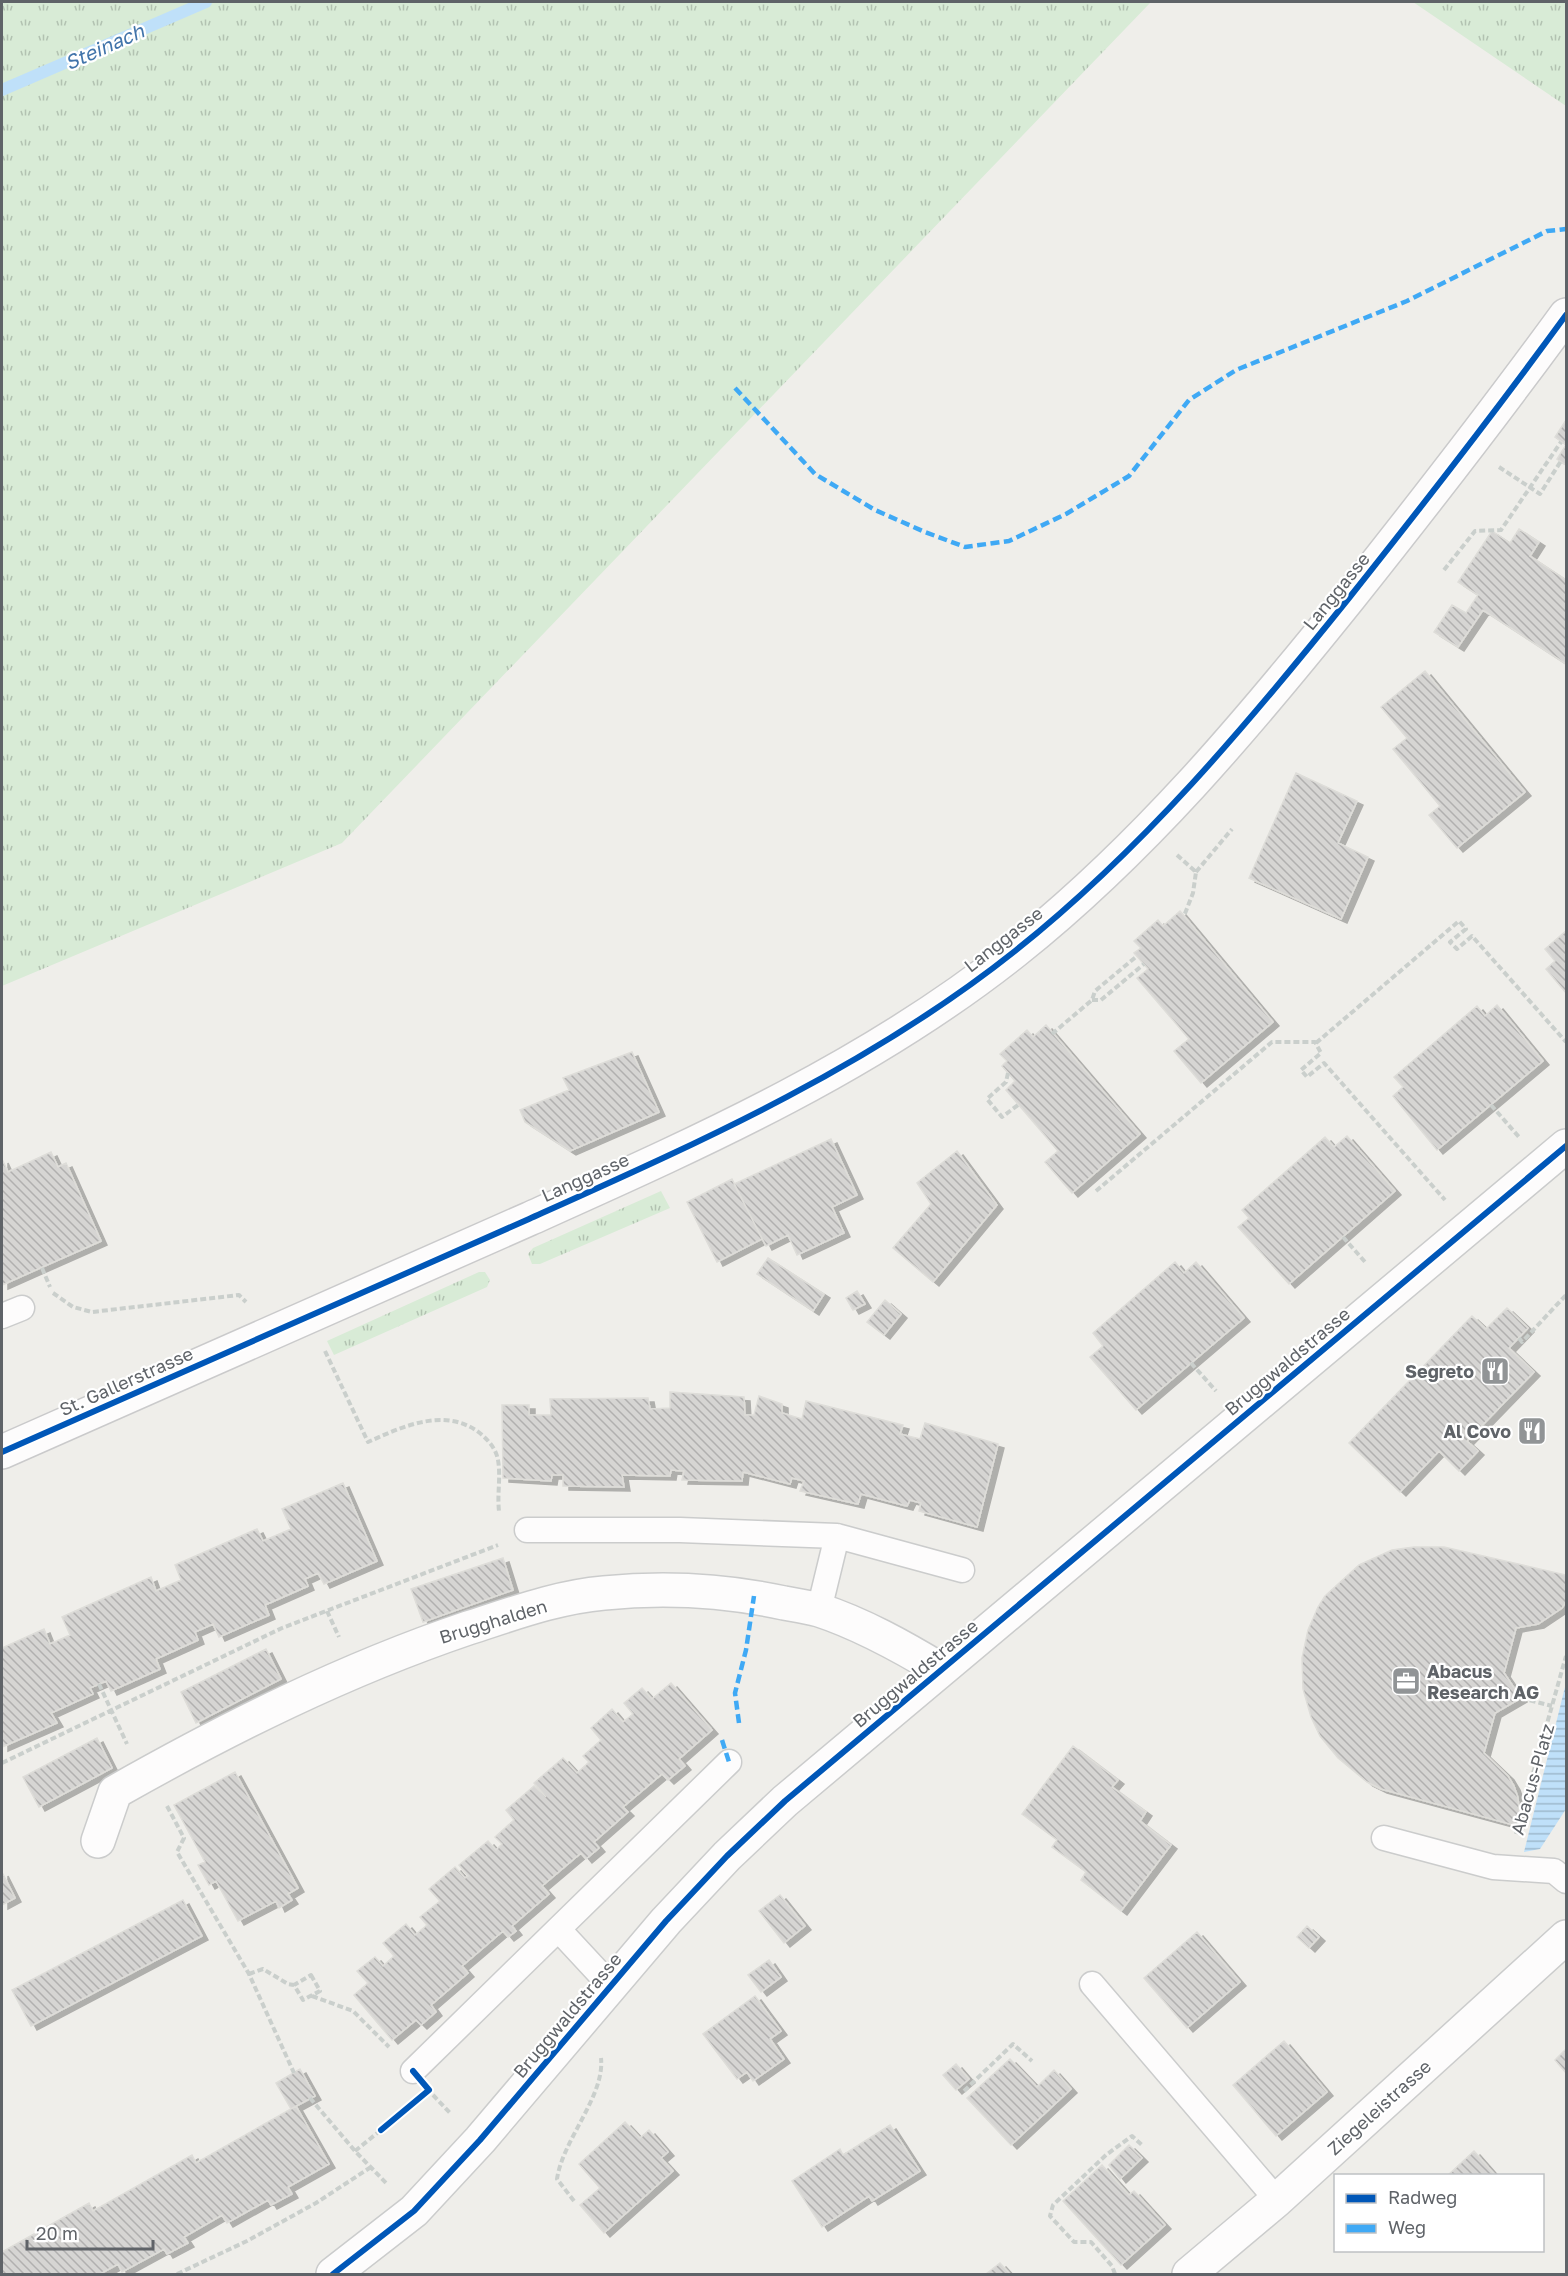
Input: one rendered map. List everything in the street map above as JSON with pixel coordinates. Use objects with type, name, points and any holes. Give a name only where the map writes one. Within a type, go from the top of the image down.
[{"type":"street","name":"Langgasse","points":[[263,1336],[597,1188],[754,1115],[851,1063],[936,1009],[1013,952],[1098,881],[1149,830],[1278,687],[1403,530],[1566,315]]},
{"type":"street","name":"Bruggwaldstrasse","points":[[333,2274],[414,2211],[480,2140],[666,1921],[727,1856],[785,1801],[1566,1146]]},
{"type":"street","name":"St. Gallerstrasse","points":[[2,1452],[263,1336]]},
{"type":"street","name":"Brugghalden","points":[[98,1840],[115,1792],[216,1736],[309,1690],[422,1644],[534,1606],[602,1593],[677,1588],[754,1596],[819,1610],[874,1633],[941,1670]]},
{"type":"street","name":"Ziegeleistrasse","points":[[1190,2274],[1277,2200],[1566,1937]]},
{"type":"lane","points":[[527,1530],[680,1530],[837,1536],[962,1570]]},
{"type":"lane","points":[[819,1610],[837,1536]]},
{"type":"lane","points":[[413,2071],[729,1762]]},
{"type":"lane","points":[[1384,1838],[1493,1867],[1554,1871],[1566,1881]]},
{"type":"lane","points":[[559,1930],[611,1986]]},
{"type":"lane","points":[[1092,1984],[1277,2200]]},
{"type":"path","points":[[1444,570],[1475,531],[1501,530],[1561,442]]},
{"type":"path","points":[[1499,467],[1540,494],[1561,461]]},
{"type":"path","points":[[1184,916],[1193,893],[1196,872],[1233,829]]},
{"type":"path","points":[[1174,853],[1196,872]]},
{"type":"path","points":[[1096,1191],[1272,1042],[1316,1043],[1459,921],[1466,929],[1450,942],[1457,949],[1472,936],[1566,1042]]},
{"type":"path","points":[[1052,1034],[1092,1000],[1095,990],[1137,956]]},
{"type":"path","points":[[1092,1000],[1101,1000],[1144,964]]},
{"type":"path","points":[[1316,1043],[1321,1053],[1301,1070],[1307,1077],[1324,1063],[1445,1201]]},
{"type":"path","points":[[1008,1073],[1006,1082],[987,1100],[1002,1117],[1018,1105]]},
{"type":"path","points":[[1491,1105],[1520,1138]]},
{"type":"path","points":[[1343,1237],[1370,1268]]},
{"type":"path","points":[[42,1268],[53,1293],[74,1307],[92,1312],[239,1295],[249,1305]]},
{"type":"path","points":[[1519,1338],[1522,1342],[1566,1294]]},
{"type":"path","points":[[325,1350],[368,1442],[406,1425],[445,1418],[471,1427]]},
{"type":"path","points":[[1191,1363],[1219,1395]]},
{"type":"path","points":[[2,1763],[282,1628],[503,1543]]},
{"type":"path","points":[[99,1684],[130,1750]]},
{"type":"path","points":[[1521,1698],[1552,1706]]},
{"type":"path","points":[[164,1801],[184,1838],[177,1852],[249,1974],[294,2073]]},
{"type":"path","points":[[249,1974],[263,1969],[288,1984],[294,1985],[311,1975],[320,1991],[303,2000],[294,1985]]},
{"type":"path","points":[[312,1996],[353,2011],[413,2071],[453,2116]]},
{"type":"path","points":[[964,2091],[1013,2044],[1032,2061]]},
{"type":"path","points":[[574,2201],[556,2179],[559,2163],[599,2081],[601,2059],[598,2054]]},
{"type":"path","points":[[310,2098],[355,2151],[414,2211]]},
{"type":"path","points":[[355,2151],[389,2124]]},
{"type":"path","points":[[1115,2274],[1112,2266],[1091,2242],[1074,2241],[1050,2216],[1053,2205],[1106,2155],[1132,2136],[1143,2146]]},
{"type":"path","points":[[177,2274],[247,2241],[316,2203],[371,2167]]},
{"type":"green space","points":[[2,2],[1151,2],[342,843],[2,986]]},
{"type":"green space","points":[[1413,2],[1566,2],[1566,106]]},
{"type":"green space","points":[[661,1191],[670,1208],[540,1264],[532,1264],[528,1254],[533,1248]]},
{"type":"green space","points":[[479,1272],[485,1272],[490,1280],[487,1287],[334,1355],[327,1341]]},
{"type":"water","points":[[1566,1683],[1566,1809],[1540,1849],[1524,1852]]},
{"type":"building","points":[[1566,420],[1566,445],[1555,437]]},
{"type":"building","points":[[1566,445],[1566,465],[1557,459]]},
{"type":"building","points":[[1519,529],[1539,542],[1530,556],[1566,580],[1566,664],[1483,610],[1458,647],[1434,632],[1452,605],[1466,613],[1478,595],[1458,582],[1492,531],[1510,543]]},
{"type":"building","points":[[1425,671],[1525,792],[1457,848],[1429,815],[1440,806],[1393,749],[1407,738],[1381,707]]},
{"type":"building","points":[[1296,773],[1357,801],[1338,843],[1368,857],[1341,919],[1249,878]]},
{"type":"building","points":[[1180,911],[1273,1022],[1201,1083],[1174,1051],[1189,1039],[1137,978],[1148,969],[1134,953],[1141,948],[1134,941],[1158,920],[1163,926]]},
{"type":"building","points":[[1566,931],[1566,993],[1546,969],[1555,961],[1545,949]]},
{"type":"building","points":[[1497,1005],[1543,1061],[1437,1150],[1393,1096],[1403,1087],[1394,1077],[1477,1006],[1485,1016]]},
{"type":"building","points":[[1046,1025],[1140,1134],[1072,1193],[1045,1162],[1058,1151],[1006,1090],[1015,1081],[1002,1066],[1007,1061],[1000,1054],[1027,1030],[1033,1037]]},
{"type":"building","points":[[632,1052],[659,1112],[570,1151],[525,1122],[520,1110],[569,1090],[563,1078]]},
{"type":"building","points":[[1347,1136],[1395,1191],[1289,1284],[1238,1227],[1249,1218],[1242,1210],[1325,1137],[1334,1147]]},
{"type":"building","points":[[831,1139],[857,1195],[832,1207],[844,1233],[797,1255],[788,1235],[766,1246],[734,1184]]},
{"type":"building","points":[[957,1151],[997,1205],[933,1282],[893,1248],[931,1204],[917,1183]]},
{"type":"building","points":[[51,1152],[58,1167],[66,1163],[101,1241],[2,1285],[2,1159],[8,1172]]},
{"type":"building","points":[[732,1179],[762,1239],[717,1262],[687,1202]]},
{"type":"building","points":[[768,1258],[824,1294],[813,1311],[757,1274]]},
{"type":"building","points":[[1175,1262],[1184,1273],[1196,1262],[1244,1318],[1136,1410],[1090,1357],[1103,1346],[1093,1333]]},
{"type":"building","points":[[857,1291],[865,1304],[853,1310],[846,1298]]},
{"type":"building","points":[[885,1300],[901,1314],[884,1335],[867,1322]]},
{"type":"building","points":[[1507,1308],[1528,1328],[1509,1348],[1534,1372],[1467,1441],[1478,1451],[1459,1471],[1439,1451],[1400,1492],[1349,1443],[1472,1316],[1486,1329]]},
{"type":"building","points":[[670,1392],[744,1397],[745,1415],[754,1415],[759,1396],[782,1404],[782,1413],[802,1419],[806,1401],[903,1425],[900,1434],[920,1439],[925,1423],[998,1444],[977,1527],[919,1511],[921,1503],[910,1500],[907,1506],[861,1494],[858,1504],[800,1491],[804,1481],[792,1478],[790,1484],[743,1472],[742,1481],[682,1480],[684,1471],[671,1470],[670,1476],[622,1475],[624,1487],[563,1486],[563,1475],[552,1475],[551,1481],[503,1478],[502,1405],[529,1405],[529,1415],[551,1415],[550,1399],[648,1398],[650,1409],[670,1408]]},
{"type":"building","points":[[343,1483],[377,1561],[324,1584],[318,1573],[305,1579],[308,1586],[265,1605],[269,1615],[219,1637],[213,1624],[195,1632],[198,1640],[156,1659],[160,1669],[111,1691],[106,1681],[90,1688],[93,1694],[51,1713],[57,1723],[2,1747],[2,1648],[44,1629],[50,1644],[70,1635],[62,1617],[151,1577],[156,1591],[181,1580],[175,1565],[257,1529],[263,1541],[291,1529],[282,1509]]},
{"type":"building","name":"Abacus Research AG","points":[[1444,1547],[1566,1575],[1566,1602],[1562,1608],[1538,1624],[1516,1628],[1504,1673],[1521,1698],[1495,1713],[1484,1753],[1508,1776],[1514,1786],[1518,1798],[1520,1821],[1517,1826],[1381,1789],[1367,1782],[1338,1758],[1320,1736],[1311,1717],[1303,1689],[1302,1658],[1308,1630],[1318,1607],[1325,1596],[1359,1565],[1392,1550]]},
{"type":"building","points":[[503,1558],[513,1590],[423,1622],[411,1589]]},
{"type":"building","points":[[266,1649],[281,1679],[196,1723],[181,1692]]},
{"type":"building","points":[[671,1683],[712,1730],[679,1759],[685,1766],[668,1780],[662,1774],[623,1807],[628,1812],[594,1842],[599,1848],[586,1859],[581,1853],[542,1886],[549,1894],[512,1926],[516,1931],[508,1937],[503,1931],[462,1966],[468,1973],[431,2005],[436,2012],[421,2025],[416,2020],[392,2040],[354,1995],[368,1983],[357,1971],[375,1957],[383,1966],[394,1956],[383,1943],[406,1924],[415,1935],[427,1925],[420,1917],[440,1901],[429,1889],[455,1867],[465,1878],[468,1876],[459,1865],[488,1841],[496,1850],[502,1844],[495,1837],[514,1820],[506,1810],[534,1786],[546,1797],[534,1783],[563,1758],[577,1773],[589,1762],[583,1756],[601,1740],[591,1728],[612,1709],[623,1722],[633,1714],[624,1703],[642,1688],[652,1699]]},
{"type":"building","points":[[97,1738],[112,1768],[39,1807],[23,1777]]},
{"type":"building","points":[[1073,1746],[1118,1780],[1112,1787],[1146,1812],[1140,1821],[1171,1845],[1121,1911],[1081,1880],[1086,1872],[1052,1847],[1057,1840],[1022,1814]]},
{"type":"building","points":[[235,1772],[298,1888],[288,1894],[292,1900],[279,1908],[276,1901],[238,1921],[216,1881],[209,1885],[198,1865],[205,1862],[174,1805]]},
{"type":"building","points":[[2,1872],[15,1898],[2,1905]]},
{"type":"building","points":[[780,1895],[805,1926],[784,1943],[759,1911]]},
{"type":"building","points":[[183,1900],[202,1936],[31,2026],[12,1990]]},
{"type":"building","points":[[1307,1926],[1319,1937],[1309,1948],[1297,1937]]},
{"type":"building","points":[[1197,1932],[1240,1982],[1187,2028],[1144,1978]]},
{"type":"building","points":[[769,1960],[781,1977],[761,1992],[748,1975]]},
{"type":"building","points":[[755,1996],[781,2031],[770,2039],[784,2059],[753,2081],[747,2072],[737,2079],[703,2034]]},
{"type":"building","points":[[1284,2041],[1327,2092],[1276,2136],[1233,2085]]},
{"type":"building","points":[[1566,2049],[1566,2073],[1555,2060]]},
{"type":"building","points":[[1010,2059],[1037,2087],[1054,2070],[1071,2089],[1011,2145],[967,2098]]},
{"type":"building","points":[[956,2064],[969,2079],[956,2090],[943,2075]]},
{"type":"building","points":[[300,2069],[315,2096],[291,2109],[276,2083]]},
{"type":"building","points":[[296,2106],[329,2164],[288,2187],[292,2194],[271,2205],[268,2200],[227,2223],[222,2215],[184,2237],[188,2243],[167,2254],[164,2249],[122,2272],[118,2264],[100,2274],[2,2274],[2,2252],[89,2203],[93,2211],[192,2155],[196,2163]]},
{"type":"building","points":[[625,2122],[640,2138],[649,2130],[668,2152],[661,2158],[673,2171],[604,2233],[580,2205],[600,2188],[579,2164]]},
{"type":"building","points":[[890,2125],[920,2171],[872,2201],[869,2196],[822,2227],[792,2181],[840,2149],[843,2155]]},
{"type":"building","points":[[1129,2145],[1142,2158],[1120,2179],[1109,2165]]},
{"type":"building","points":[[1474,2151],[1494,2174],[1449,2174]]},
{"type":"building","points":[[1102,2165],[1129,2195],[1134,2191],[1165,2225],[1121,2265],[1063,2201]]},
{"type":"building","points":[[1000,2263],[1010,2274],[986,2274]]},
{"type":"waterway","name":"Steinach","points":[[2,90],[206,2]]},
{"type":"marked path","points":[[735,388],[815,474],[875,510],[965,547],[1009,541],[1066,514],[1129,476],[1189,400],[1236,370],[1407,301],[1547,231],[1566,229]]},
{"type":"marked path","points":[[739,1723],[735,1693],[746,1650],[754,1596]]},
{"type":"marked path","points":[[722,1740],[729,1762]]},
{"type":"cycle path","points":[[2,1452],[656,1162],[841,1067],[901,1032],[959,993],[1062,912],[1150,828],[1232,739],[1349,598],[1459,458],[1566,315]]},
{"type":"cycle path","points":[[333,2274],[414,2211],[480,2140],[666,1921],[727,1856],[785,1801],[1566,1146]]},
{"type":"cycle path","points":[[381,2130],[429,2090],[413,2071]]},
{"type":"place","name":"Segreto","points":[[1495,1371]]},
{"type":"place","name":"Al Covo","points":[[1532,1431]]},
{"type":"place","name":"Abacus Research AG","points":[[1406,1681]]}]
